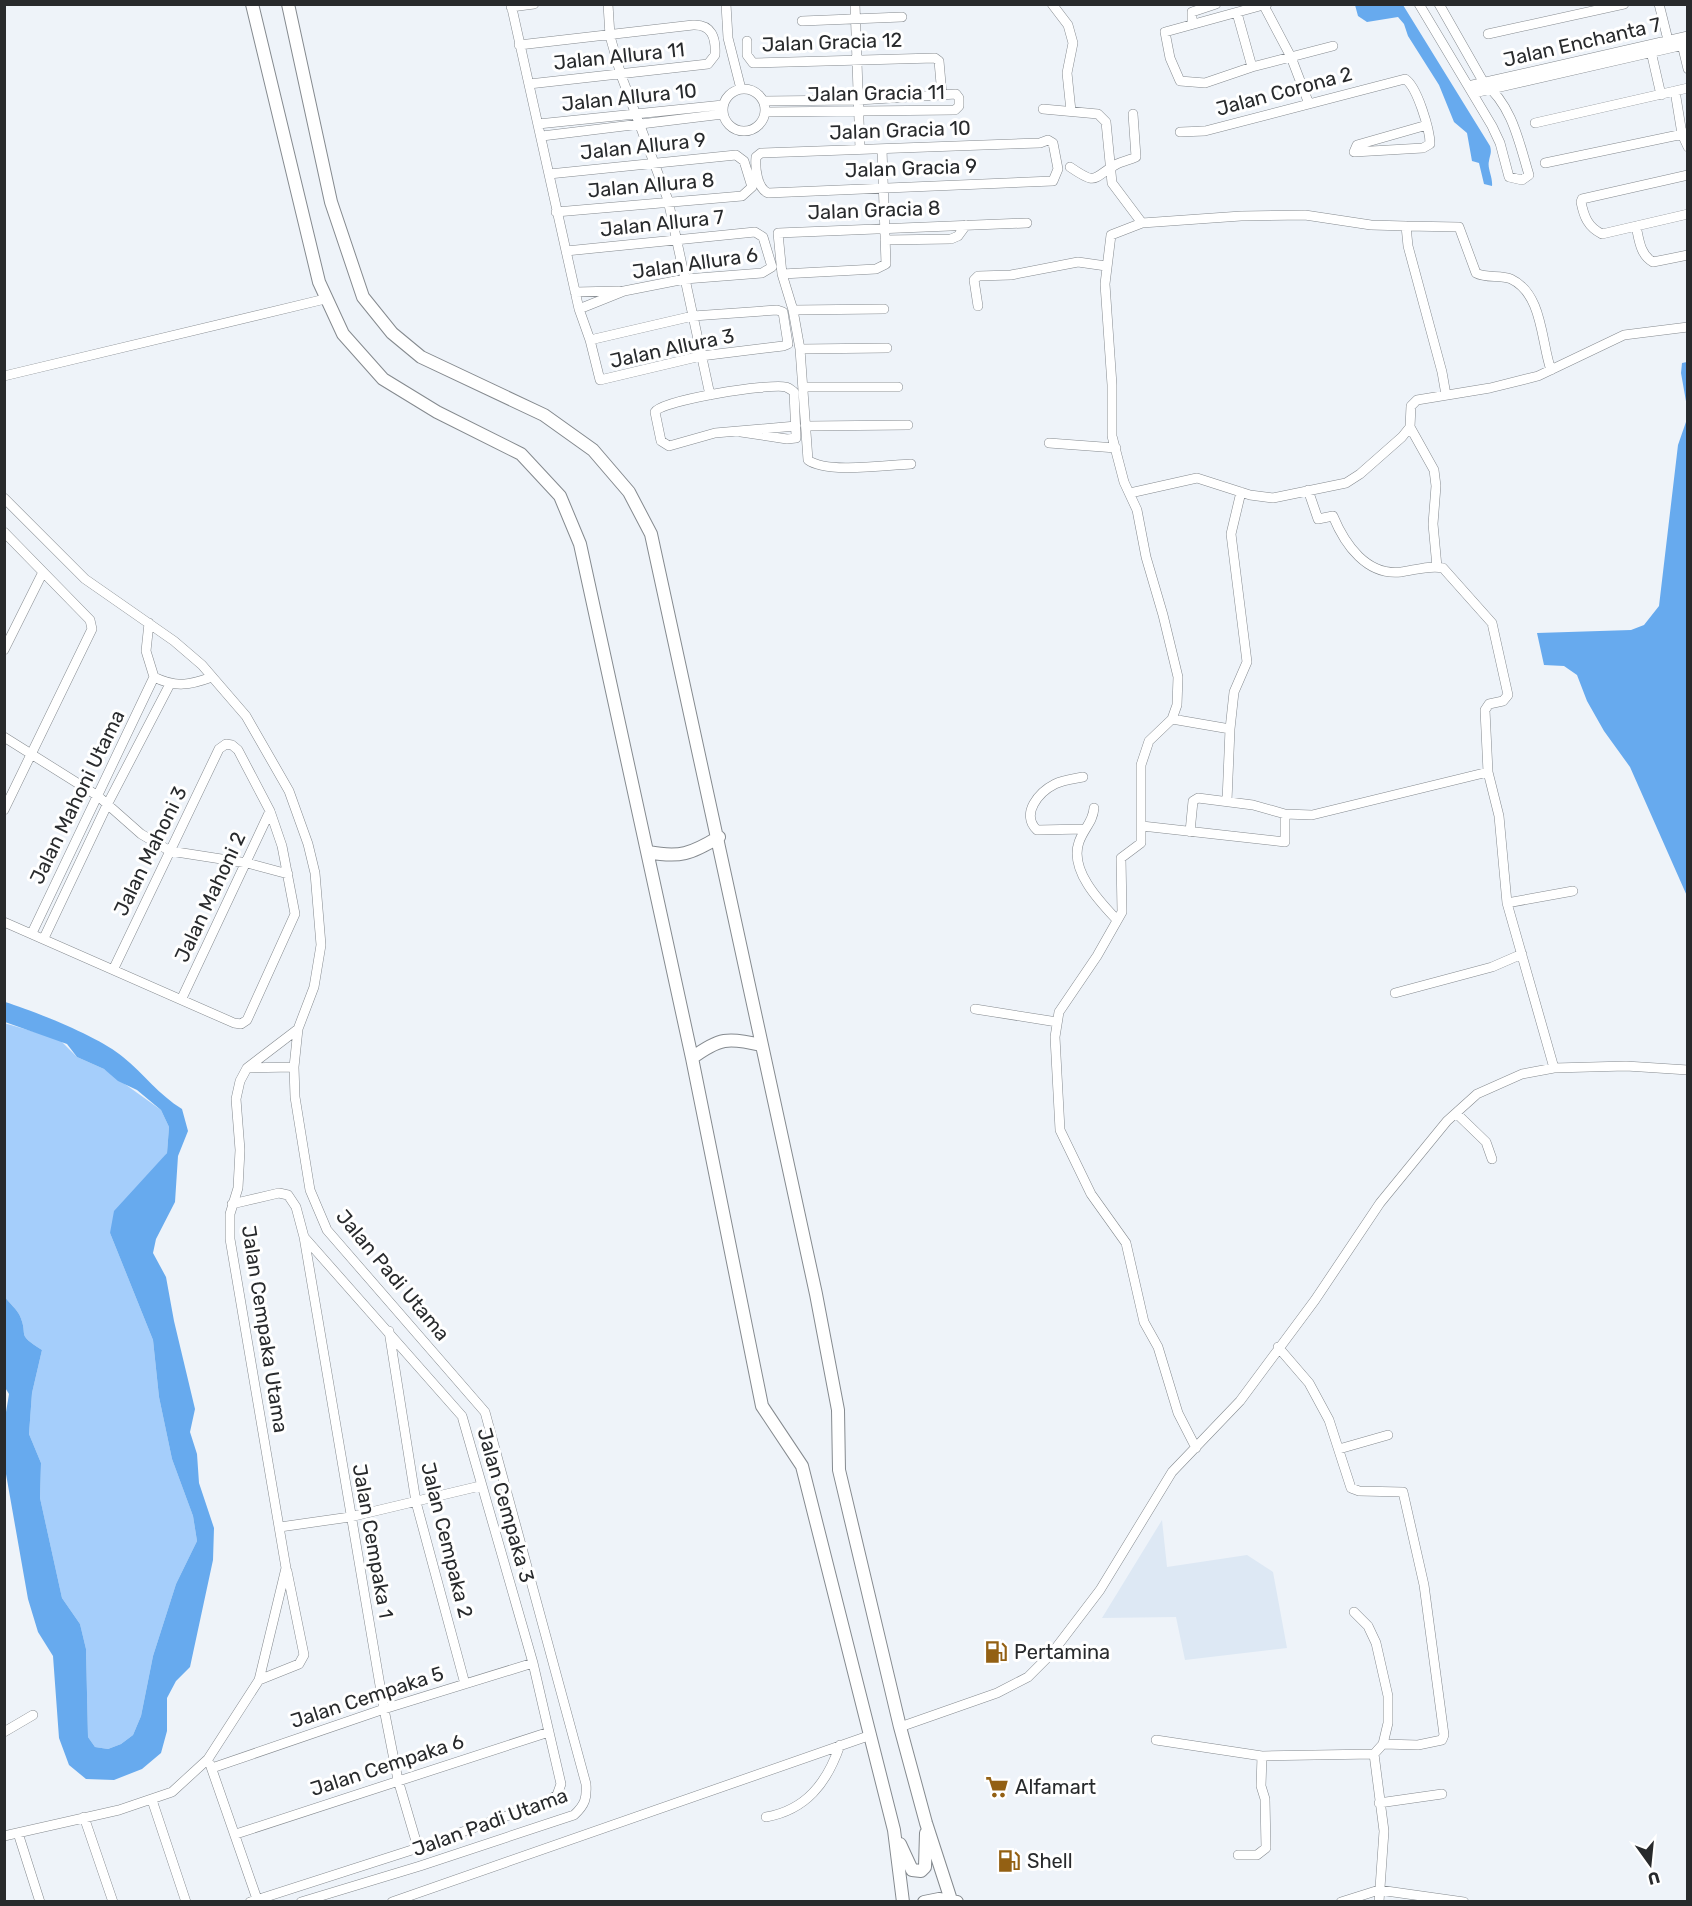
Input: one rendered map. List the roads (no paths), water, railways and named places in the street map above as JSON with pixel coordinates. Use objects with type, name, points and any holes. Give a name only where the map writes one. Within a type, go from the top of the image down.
[{"type":"street","points":[[252,4],[300,208],[325,299],[343,334],[383,379],[437,412],[521,454],[560,496],[580,544],[692,1058],[762,1406],[802,1466],[894,1830],[903,1902]]},
{"type":"street","points":[[288,4],[331,202],[363,297],[392,333],[421,357],[544,415],[593,450],[629,492],[651,534],[719,837],[761,1045],[816,1294],[836,1398],[839,1470],[900,1727],[926,1823],[954,1901],[924,1902]]},
{"type":"street","points":[[534,4],[511,6],[542,136],[556,212],[579,309],[590,340],[693,316]]},
{"type":"street","points":[[608,4],[610,36],[621,75],[668,200],[710,395]]},
{"type":"street","points":[[726,4],[728,38],[741,89]]},
{"type":"street","points":[[855,4],[860,149]]},
{"type":"street","points":[[1052,4],[1068,25],[1073,43],[1067,68],[1071,111]]},
{"type":"street","points":[[1192,24],[1192,12],[1216,4]]},
{"type":"street","points":[[1419,4],[1500,143],[1509,177],[1522,180],[1528,174],[1508,112],[1488,86],[1439,4]]},
{"type":"street","points":[[1488,34],[1624,4]]},
{"type":"street","points":[[1659,4],[1668,40]]},
{"type":"street","points":[[1309,104],[1291,57],[1265,5],[1165,32],[1170,58],[1180,81],[1205,83],[1252,67],[1291,57],[1333,46]]},
{"type":"street","points":[[1238,13],[1252,67]]},
{"type":"street","points":[[802,21],[902,17]]},
{"type":"street","name":"Jalan Allura 11","points":[[529,84],[621,75],[712,62],[716,50],[712,33],[705,26],[693,25],[610,36]]},
{"type":"street","points":[[519,45],[610,36]]},
{"type":"street","name":"Jalan Enchanta 7","points":[[1650,49],[1668,40],[1684,41]]},
{"type":"street","name":"Jalan Gracia 12","points":[[747,41],[747,55],[753,63],[935,58],[939,62],[942,94]]},
{"type":"street","points":[[1684,41],[1688,69]]},
{"type":"street","name":"Jalan Enchanta 7","points":[[1471,90],[1684,41]]},
{"type":"street","points":[[1650,49],[1661,94]]},
{"type":"street","name":"Jalan Corona 2","points":[[1180,132],[1205,131],[1397,79],[1405,79],[1413,85],[1427,125]]},
{"type":"street","points":[[1535,123],[1688,88]]},
{"type":"street","points":[[741,89],[750,90],[763,100],[765,112],[762,121],[746,131],[729,126],[723,109],[733,91],[741,89]]},
{"type":"street","points":[[1675,92],[1688,147]]},
{"type":"street","name":"Jalan Gracia 11","points":[[763,100],[858,100],[942,94],[956,94],[959,98],[958,108],[859,112],[765,112]]},
{"type":"street","name":"Jalan Allura 10","points":[[538,124],[723,109]]},
{"type":"street","name":"Jalan Allura 10","points":[[542,136],[640,124],[723,109]]},
{"type":"street","points":[[1043,110],[1098,114],[1106,123],[1113,189],[1142,223]]},
{"type":"street","points":[[1070,167],[1086,178],[1104,175],[1115,165],[1136,157],[1133,114]]},
{"type":"street","points":[[1427,125],[1430,144],[1423,148],[1357,154],[1353,150],[1357,145],[1427,125]]},
{"type":"street","points":[[1545,163],[1685,133]]},
{"type":"street","name":"Jalan Gracia 10","points":[[771,193],[764,192],[760,187],[755,162],[756,157],[761,153],[1040,143],[1048,140],[1053,143],[1058,169],[1053,181]]},
{"type":"street","points":[[882,149],[887,261],[882,268],[782,274],[793,310],[800,349],[808,460],[814,464],[830,467],[911,464]]},
{"type":"street","name":"Jalan Allura 9","points":[[549,174],[736,155],[741,157],[752,187],[748,193]]},
{"type":"street","points":[[1688,175],[1582,199],[1585,219],[1592,229],[1602,234],[1688,214]]},
{"type":"street","name":"Jalan Gracia 9","points":[[771,193],[1053,181]]},
{"type":"street","name":"Jalan Allura 8","points":[[556,212],[668,200],[742,196],[748,193]]},
{"type":"street","points":[[1196,1448],[1178,1413],[1158,1347],[1144,1322],[1126,1244],[1091,1194],[1060,1130],[1055,1036],[1057,1022],[1066,999],[1097,956],[1117,920],[1123,904],[1121,858],[1141,843],[1140,780],[1144,753],[1149,741],[1172,719],[1177,705],[1178,677],[1130,493],[1124,482],[1111,420],[1112,385],[1108,361],[1106,266],[1111,235],[1142,223],[1305,214],[1371,225],[1459,227],[1476,273],[1483,277],[1510,278],[1522,287],[1533,302],[1551,370]]},
{"type":"street","name":"Jalan Gracia 8","points":[[782,274],[777,236],[783,231],[1027,223]]},
{"type":"street","name":"Jalan Gracia 8","points":[[885,240],[958,237],[966,225]]},
{"type":"street","points":[[1406,226],[1408,246],[1442,372],[1446,395]]},
{"type":"street","points":[[1636,226],[1645,257],[1653,262],[1688,255]]},
{"type":"street","name":"Jalan Allura 7","points":[[566,251],[761,233],[772,267],[770,270]]},
{"type":"street","points":[[978,306],[974,280],[978,276],[1011,275],[1078,262],[1106,266]]},
{"type":"street","name":"Jalan Allura 6","points":[[579,309],[624,291],[685,279],[762,273],[770,270]]},
{"type":"street","name":"Jalan Allura 6","points":[[575,291],[624,291]]},
{"type":"street","points":[[4,376],[325,299]]},
{"type":"street","points":[[793,310],[884,309]]},
{"type":"street","name":"Jalan Allura 3","points":[[590,340],[600,380],[701,356],[788,344],[783,312],[777,310],[693,316]]},
{"type":"street","points":[[1437,567],[1433,524],[1436,486],[1434,470],[1410,427],[1410,408],[1415,402],[1490,388],[1551,370],[1624,335],[1688,327]]},
{"type":"street","points":[[800,349],[887,348]]},
{"type":"street","points":[[786,387],[794,392],[796,436],[793,439],[741,432],[715,433],[669,446],[664,445],[655,417],[657,409],[710,395],[786,387]]},
{"type":"street","points":[[804,387],[898,387]]},
{"type":"street","points":[[807,426],[908,425]]},
{"type":"street","points":[[1130,493],[1197,478],[1241,492],[1273,498],[1346,483],[1360,474],[1410,427]]},
{"type":"street","points":[[1049,443],[1116,448]]},
{"type":"street","points":[[1308,490],[1318,519],[1333,516],[1345,540],[1362,560],[1379,571],[1392,573],[1437,567],[1446,570],[1489,619],[1494,628],[1508,695],[1503,701],[1489,704],[1485,710],[1488,772],[1500,816],[1507,903],[1554,1068]]},
{"type":"street","points":[[1227,801],[1233,692],[1247,662],[1231,534],[1241,492]]},
{"type":"street","name":"Jalan Padi Utama","points":[[4,498],[85,579],[188,652],[213,677],[235,701],[275,765],[300,817],[315,873],[321,945],[314,987],[298,1029],[294,1067],[295,1097],[310,1190],[323,1222],[343,1248],[485,1412],[586,1784],[583,1807],[574,1815],[420,1866],[301,1902]]},
{"type":"street","points":[[4,532],[90,620],[92,629],[4,810]]},
{"type":"street","points":[[4,650],[43,572]]},
{"type":"street","points":[[149,624],[146,651],[154,677],[170,684],[187,686],[213,677]]},
{"type":"street","name":"Jalan Mahoni Utama","points":[[32,933],[154,677]]},
{"type":"street","name":"Jalan Mahoni Utama","points":[[44,938],[107,806],[170,684]]},
{"type":"street","points":[[1172,719],[1230,729]]},
{"type":"street","points":[[4,737],[98,796],[141,834],[170,851],[247,863],[288,874]]},
{"type":"street","name":"Jalan Mahoni 3","points":[[114,968],[219,749],[226,744],[232,744],[238,750],[270,811]]},
{"type":"street","points":[[1190,832],[1195,799],[1227,801],[1285,814],[1312,815],[1488,772]]},
{"type":"street","points":[[1083,777],[1053,785],[1035,801],[1030,812],[1033,825],[1037,830],[1086,829]]},
{"type":"street","points":[[1094,808],[1092,821],[1077,850],[1080,867],[1100,902],[1117,920]]},
{"type":"street","points":[[4,922],[114,968],[234,1023],[241,1024],[247,1020],[295,914],[282,846],[270,811]]},
{"type":"street","name":"Jalan Mahoni 2","points":[[182,999],[270,811]]},
{"type":"street","points":[[1142,826],[1285,842],[1285,814]]},
{"type":"street","points":[[648,852],[671,856],[694,852],[719,837]]},
{"type":"street","points":[[1507,903],[1573,891]]},
{"type":"street","points":[[1395,993],[1492,967],[1522,954]]},
{"type":"street","points":[[975,1009],[1057,1022]]},
{"type":"street","points":[[247,1068],[298,1029]]},
{"type":"street","points":[[692,1058],[711,1044],[725,1039],[737,1039],[761,1045]]},
{"type":"street","points":[[900,1727],[997,1693],[1035,1671],[1088,1607],[1172,1472],[1240,1401],[1315,1300],[1380,1203],[1456,1113],[1477,1094],[1522,1074],[1554,1068],[1594,1065],[1688,1070]]},
{"type":"street","points":[[247,1068],[294,1067]]},
{"type":"street","name":"Jalan Cempaka Utama","points":[[247,1068],[240,1082],[236,1099],[240,1150],[238,1188],[232,1204],[230,1239],[286,1568]]},
{"type":"street","points":[[1456,1113],[1486,1142],[1492,1159]]},
{"type":"street","name":"Jalan Cempaka 3","points":[[232,1204],[267,1196],[288,1195],[296,1207],[304,1237],[462,1416],[480,1486],[533,1663],[561,1784],[557,1795],[548,1801],[418,1848]]},
{"type":"street","name":"Jalan Cempaka 1","points":[[304,1237],[384,1709],[398,1780],[418,1848]]},
{"type":"street","name":"Jalan Cempaka 2","points":[[389,1331],[416,1502],[465,1684]]},
{"type":"street","points":[[1278,1347],[1309,1383],[1329,1420],[1352,1488],[1359,1491],[1403,1492],[1424,1586],[1444,1735],[1442,1740],[1433,1744],[1383,1744]]},
{"type":"street","points":[[1339,1449],[1388,1435]]},
{"type":"street","points":[[280,1527],[350,1517],[480,1486]]},
{"type":"street","points":[[4,1836],[152,1800],[172,1792],[210,1763],[259,1680],[286,1568]]},
{"type":"street","points":[[259,1680],[299,1664],[304,1654],[286,1568]]},
{"type":"street","points":[[1354,1612],[1368,1626],[1376,1643],[1388,1696],[1388,1723],[1383,1744],[1374,1754],[1378,1803],[1384,1831],[1378,1890],[1379,1902]]},
{"type":"street","name":"Jalan Cempaka 5","points":[[210,1763],[533,1663]]},
{"type":"street","points":[[5,1731],[33,1716]]},
{"type":"street","name":"Jalan Cempaka 6","points":[[236,1834],[549,1732]]},
{"type":"street","points":[[392,1902],[871,1735]]},
{"type":"street","points":[[1156,1740],[1262,1756],[1374,1754]]},
{"type":"street","points":[[766,1817],[790,1812],[802,1804],[829,1772],[840,1745]]},
{"type":"street","points":[[1238,1855],[1257,1855],[1266,1848],[1265,1799],[1260,1786],[1262,1756]]},
{"type":"street","points":[[210,1763],[236,1834],[253,1900],[418,1848]]},
{"type":"street","points":[[1378,1803],[1442,1794]]},
{"type":"street","points":[[152,1800],[186,1902]]},
{"type":"street","points":[[84,1817],[113,1902]]},
{"type":"street","points":[[894,1830],[912,1870],[918,1872],[925,1867],[926,1823]]},
{"type":"street","points":[[18,1833],[40,1902]]},
{"type":"street","points":[[1341,1902],[1378,1890],[1464,1902]]},
{"type":"place","name":"Pertamina","points":[[996,1652]]},
{"type":"place","name":"Alfamart","points":[[997,1787]]},
{"type":"place","name":"Shell","points":[[1009,1861]]}]
